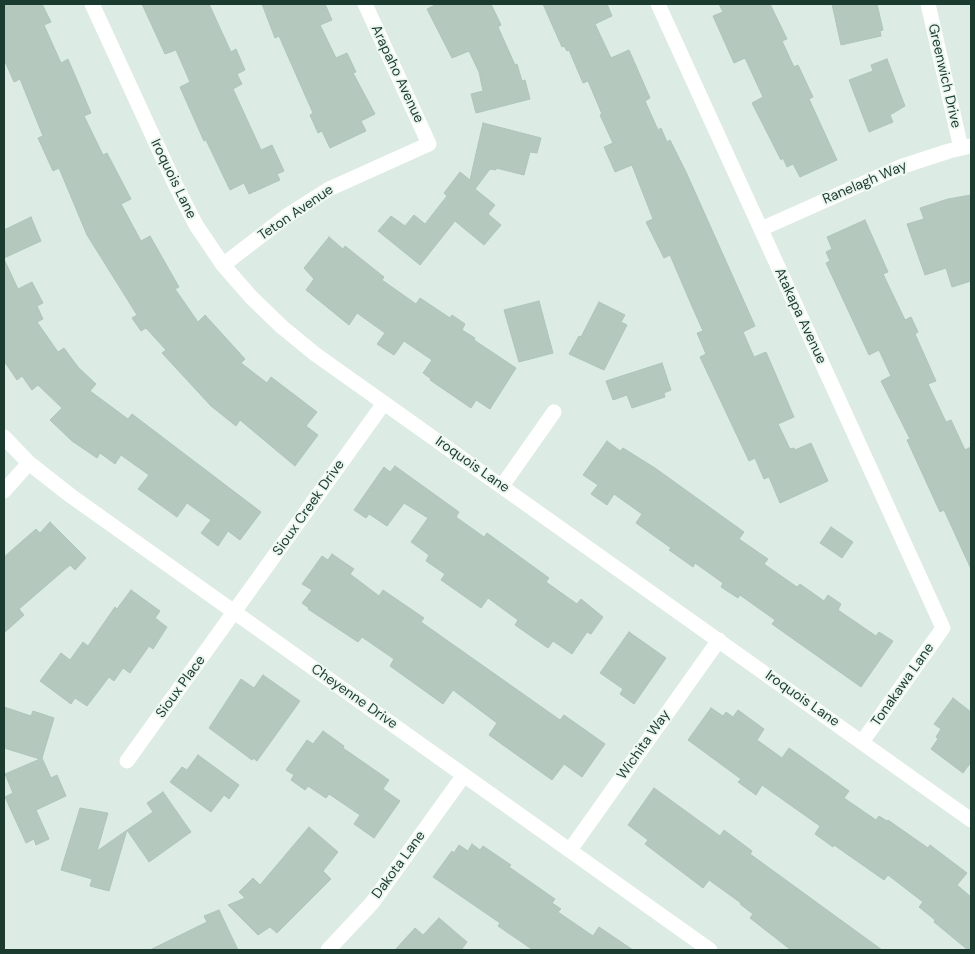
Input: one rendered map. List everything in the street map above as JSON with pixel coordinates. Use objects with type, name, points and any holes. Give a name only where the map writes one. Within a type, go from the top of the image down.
[{"type":"street","name":"Iroquois Lane","points":[[92,4],[174,182],[196,225],[223,265],[251,298],[282,327],[384,403],[971,820]]},
{"type":"street","name":"Arapaho Avenue","points":[[365,4],[429,144]]},
{"type":"street","name":"Atakapa Avenue","points":[[658,4],[943,628]]},
{"type":"street","name":"Greenwich Drive","points":[[928,4],[966,147]]},
{"type":"street","name":"Teton Avenue","points":[[223,265],[288,215],[329,189],[429,144]]},
{"type":"street","name":"Ranelagh Way","points":[[761,229],[900,167],[966,147]]},
{"type":"street","name":"Sioux Creek Drive","points":[[235,612],[384,403]]},
{"type":"street","points":[[502,486],[554,412]]},
{"type":"street","name":"Cheyenne Drive","points":[[4,436],[30,463],[71,496],[710,950]]},
{"type":"street","points":[[4,491],[30,463]]},
{"type":"street","name":"Sioux Place","points":[[127,761],[235,612]]},
{"type":"street","name":"Tonakawa Lane","points":[[862,742],[943,628]]},
{"type":"street","name":"Wichita Way","points":[[570,850],[719,640]]},
{"type":"street","name":"Dakota Lane","points":[[328,950],[372,903],[464,775]]},
{"type":"building","points":[[4,4],[42,4],[51,22],[44,25],[61,63],[68,59],[91,113],[84,116],[103,155],[107,153],[131,199],[121,204],[141,241],[150,236],[179,287],[175,289],[198,322],[205,315],[245,359],[241,363],[267,383],[271,377],[317,412],[306,426],[318,435],[295,466],[240,420],[236,426],[211,406],[162,353],[166,350],[146,328],[141,331],[132,318],[137,315],[87,235],[59,168],[53,171],[38,138],[43,136],[20,79],[14,82],[4,59]]},
{"type":"building","points":[[142,4],[209,4],[231,52],[236,49],[245,70],[237,74],[242,84],[233,89],[261,150],[272,145],[284,171],[277,174],[280,180],[249,194],[244,183],[230,190],[206,140],[204,141],[180,87],[190,82],[176,50],[165,54]]},
{"type":"building","points":[[262,4],[325,4],[332,20],[320,25],[336,58],[347,53],[356,72],[353,73],[375,114],[361,121],[366,131],[330,148],[322,131],[318,133],[310,115],[313,113],[279,36],[275,38]]},
{"type":"building","points":[[437,4],[491,4],[501,25],[498,27],[515,65],[517,64],[522,81],[525,80],[530,99],[476,113],[471,94],[483,91],[479,72],[469,51],[452,58],[427,9]]},
{"type":"building","points":[[543,4],[607,4],[612,16],[595,24],[611,58],[629,50],[650,98],[645,101],[658,130],[661,128],[667,142],[670,140],[686,172],[755,326],[743,332],[754,357],[766,352],[794,417],[778,424],[790,449],[794,448],[795,450],[811,443],[828,481],[780,503],[769,477],[764,479],[755,458],[749,461],[700,357],[706,354],[697,333],[703,331],[670,255],[664,258],[646,222],[653,219],[632,165],[615,172],[604,147],[613,143],[600,115],[602,114],[588,81],[583,83],[569,50],[567,51],[564,46],[562,47]]},
{"type":"building","points":[[719,4],[770,4],[787,39],[782,41],[794,67],[798,65],[813,97],[809,99],[837,160],[800,177],[793,164],[787,167],[783,158],[781,160],[752,103],[763,97],[745,58],[734,63],[713,16],[723,12]]},
{"type":"building","points":[[832,4],[877,4],[883,30],[880,31],[881,36],[841,45]]},
{"type":"building","points":[[887,59],[905,106],[890,115],[893,122],[869,132],[849,80],[873,71],[871,65]]},
{"type":"building","points":[[483,123],[541,138],[537,153],[530,152],[524,175],[496,168],[496,170],[490,169],[475,189],[495,205],[488,214],[501,225],[484,245],[455,221],[420,265],[378,231],[391,216],[405,226],[414,215],[425,224],[447,196],[444,193],[460,172],[470,180]]},
{"type":"building","points":[[971,195],[971,281],[952,287],[946,268],[925,275],[907,224],[924,219],[920,208],[948,199]]},
{"type":"building","points":[[31,217],[41,241],[4,258],[4,230]]},
{"type":"building","points":[[865,220],[888,272],[883,274],[905,320],[911,317],[918,332],[915,334],[936,381],[928,384],[946,422],[951,420],[965,450],[971,447],[971,569],[944,510],[940,512],[907,440],[910,439],[881,381],[891,376],[879,350],[869,355],[826,263],[830,261],[826,252],[832,249],[827,237]]},
{"type":"building","points":[[329,237],[343,249],[345,246],[384,277],[382,280],[416,304],[420,298],[450,318],[452,315],[465,324],[462,330],[516,368],[490,409],[476,400],[471,408],[430,380],[423,373],[432,360],[404,341],[394,355],[377,344],[385,333],[357,313],[349,325],[306,290],[314,279],[304,268]]},
{"type":"building","points":[[4,259],[18,289],[32,282],[43,303],[37,306],[43,319],[37,322],[58,352],[64,348],[78,367],[96,384],[90,391],[128,419],[132,414],[261,512],[240,540],[228,531],[218,546],[201,533],[211,520],[187,503],[177,517],[138,489],[149,475],[121,455],[115,464],[100,453],[97,458],[72,441],[50,420],[62,408],[38,385],[32,390],[22,376],[17,380],[4,361]]},
{"type":"building","points":[[539,301],[553,353],[519,362],[504,310]]},
{"type":"building","points":[[599,302],[625,315],[621,322],[627,325],[604,370],[569,354],[579,336],[581,337]]},
{"type":"building","points":[[662,363],[671,390],[664,393],[665,397],[632,408],[627,395],[613,400],[606,381]]},
{"type":"building","points":[[607,441],[620,451],[623,448],[655,468],[744,532],[739,539],[768,559],[764,564],[797,587],[800,584],[824,601],[828,595],[841,604],[838,610],[876,636],[879,632],[893,641],[861,687],[772,624],[775,620],[740,595],[738,598],[721,587],[723,583],[695,563],[693,567],[669,550],[671,548],[636,523],[642,514],[614,494],[607,505],[591,494],[598,485],[583,475]]},
{"type":"building","points":[[395,466],[459,512],[456,517],[484,537],[487,533],[549,578],[546,582],[577,604],[581,599],[603,617],[591,634],[587,632],[572,654],[553,641],[548,648],[515,625],[518,620],[488,598],[481,608],[441,580],[445,574],[426,561],[429,555],[411,542],[428,518],[404,503],[387,526],[369,514],[366,518],[354,510],[384,467],[390,472]]},
{"type":"building","points":[[50,522],[86,558],[75,570],[70,565],[19,609],[24,615],[4,633],[4,557],[36,529],[40,533]]},
{"type":"building","points":[[831,527],[853,542],[842,558],[820,543]]},
{"type":"building","points":[[332,554],[354,569],[350,574],[379,596],[383,590],[424,618],[421,622],[560,720],[564,715],[605,744],[582,777],[564,764],[552,780],[489,735],[497,723],[453,690],[443,704],[390,666],[394,659],[362,637],[358,642],[308,609],[302,603],[312,590],[302,584],[322,556],[328,560]]},
{"type":"building","points":[[131,590],[160,611],[155,618],[167,627],[153,649],[149,646],[130,673],[123,668],[114,681],[109,677],[87,706],[75,698],[71,704],[40,681],[61,653],[70,660],[83,642],[88,646],[115,607],[117,609]]},
{"type":"building","points":[[629,632],[666,658],[634,704],[620,694],[623,689],[600,673]]},
{"type":"building","points":[[263,675],[300,701],[257,761],[253,758],[252,760],[209,728],[241,679],[254,688]]},
{"type":"building","points":[[953,698],[971,712],[971,762],[963,773],[931,749],[938,739],[936,737],[941,729],[934,724]]},
{"type":"building","points":[[4,707],[31,716],[33,711],[54,718],[42,758],[51,778],[57,775],[66,796],[36,810],[49,839],[36,845],[34,839],[26,843],[5,797],[13,793],[5,774],[40,759],[4,748]]},
{"type":"building","points":[[711,708],[723,716],[726,712],[733,717],[738,710],[764,729],[757,740],[782,758],[789,748],[849,791],[844,798],[876,820],[879,816],[888,820],[928,848],[930,845],[967,873],[957,885],[971,897],[971,950],[968,950],[934,922],[935,920],[919,907],[923,902],[888,875],[884,880],[834,845],[833,847],[815,834],[820,826],[762,785],[756,795],[738,782],[741,779],[688,740]]},
{"type":"building","points":[[323,731],[344,746],[343,748],[389,780],[383,789],[400,801],[374,838],[354,824],[360,815],[329,794],[326,798],[308,786],[305,790],[291,780],[294,775],[286,770],[307,740],[313,744]]},
{"type":"building","points":[[198,755],[239,785],[229,799],[224,795],[211,812],[170,782],[182,767],[187,770]]},
{"type":"building","points":[[654,788],[720,836],[724,830],[752,851],[750,854],[882,950],[791,950],[750,918],[753,914],[741,903],[709,880],[703,888],[645,844],[648,840],[628,825]]},
{"type":"building","points":[[163,792],[191,832],[149,862],[127,830],[153,812],[147,803]]},
{"type":"building","points":[[80,808],[108,813],[97,851],[127,830],[109,891],[90,886],[92,879],[61,870]]},
{"type":"building","points":[[309,827],[338,852],[323,871],[331,879],[277,933],[270,927],[258,935],[228,905],[245,898],[239,892],[253,878],[260,885]]},
{"type":"building","points":[[472,844],[480,850],[483,846],[511,865],[509,867],[555,899],[552,903],[561,909],[558,912],[593,936],[599,927],[633,950],[533,950],[498,926],[500,923],[433,877],[452,851],[454,853],[459,845],[468,851]]},
{"type":"building","points":[[219,910],[238,950],[150,950],[207,922],[204,916]]},
{"type":"building","points":[[439,918],[467,942],[461,950],[395,950],[415,928],[423,935]]}]
